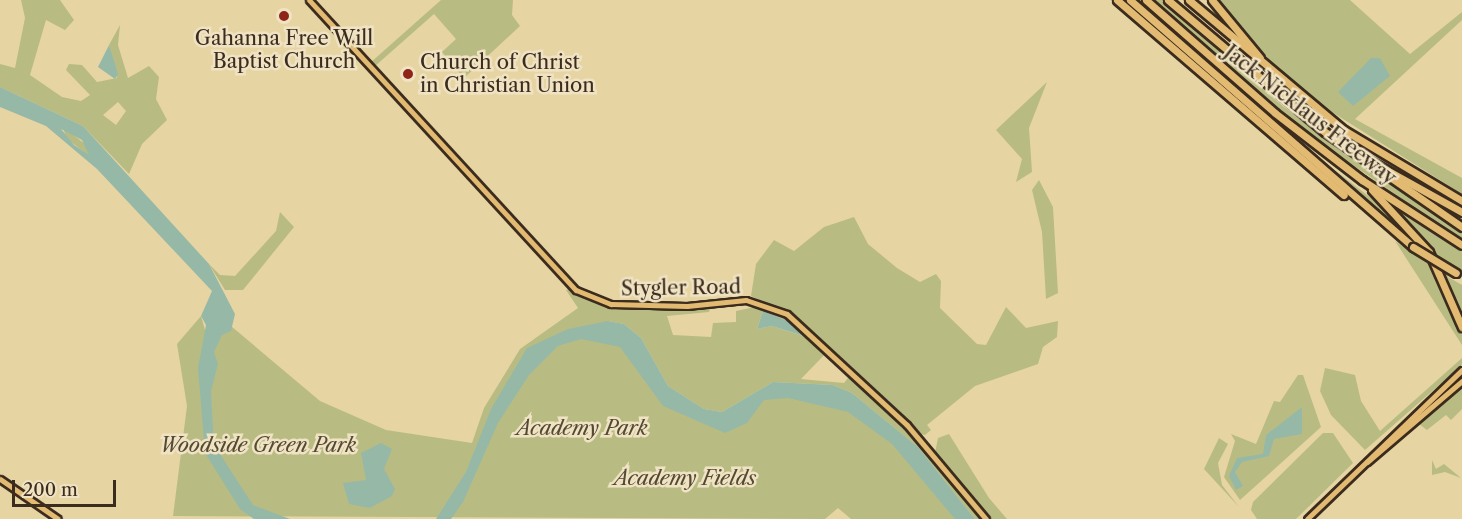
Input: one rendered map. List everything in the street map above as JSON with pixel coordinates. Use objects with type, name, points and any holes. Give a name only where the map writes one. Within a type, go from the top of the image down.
[{"type":"highway","points":[[1117,0],[1258,126],[1413,247],[1459,275]]},
{"type":"highway","points":[[1130,0],[1380,222]]},
{"type":"highway","name":"Jack Nicklaus Freeway","points":[[1146,0],[1237,82],[1362,180],[1462,245]]},
{"type":"highway","name":"Jack Nicklaus Freeway","points":[[1168,0],[1337,141],[1462,227]]},
{"type":"highway","points":[[1189,0],[1344,130],[1462,201]]},
{"type":"highway","points":[[1212,0],[1239,37],[1293,89]]},
{"type":"highway","points":[[1337,141],[1462,212]]},
{"type":"highway","points":[[1362,180],[1420,239],[1462,327]]},
{"type":"main road","name":"Stygler Road","points":[[309,0],[576,290],[611,304],[687,306],[746,300],[787,314],[907,425],[986,519]]},
{"type":"main road","points":[[1307,519],[1462,370]]},
{"type":"main road","points":[[1367,462],[1462,381]]},
{"type":"main road","points":[[0,479],[58,519]]},
{"type":"green space","points":[[21,0],[60,0],[74,20],[65,30],[46,20],[30,75],[62,97],[81,101],[90,95],[66,70],[69,64],[82,65],[97,82],[117,78],[109,45],[120,25],[118,45],[128,78],[149,66],[159,77],[156,99],[167,120],[142,144],[129,174],[83,126],[0,87],[0,64],[15,68],[25,18]],"holes":[[[118,102],[126,111],[116,125],[103,115]]]},
{"type":"green space","points":[[441,0],[513,0],[512,15],[520,26],[464,78],[442,52],[456,39],[434,14],[374,67],[370,63]]},
{"type":"green space","points":[[1152,0],[1162,0],[1284,107],[1462,233],[1462,240],[1312,137]]},
{"type":"green space","points":[[1213,0],[1350,0],[1410,54],[1462,12],[1462,20],[1355,119],[1462,178],[1462,194],[1324,107],[1261,55]]},
{"type":"green space","points":[[1047,82],[1029,128],[1032,172],[1016,182],[1022,159],[996,130]]},
{"type":"green space","points":[[63,127],[89,147],[89,156],[66,138]]},
{"type":"green space","points":[[1298,142],[1397,218],[1421,246],[1462,334],[1462,345],[1395,241],[1411,252],[1416,244]]},
{"type":"green space","points":[[1039,180],[1053,207],[1058,293],[1046,299],[1042,232],[1032,190]]},
{"type":"green space","points":[[1398,211],[1462,251],[1462,272],[1445,264],[1448,277],[1462,285],[1462,320],[1432,251]]},
{"type":"green space","points":[[280,212],[294,227],[243,290],[225,290],[209,264],[220,275],[235,276],[276,231]]},
{"type":"green space","points":[[854,217],[868,244],[897,268],[920,282],[936,274],[941,281],[940,308],[977,344],[986,345],[1006,307],[1026,328],[1058,321],[1057,337],[1043,347],[1038,364],[975,386],[927,425],[931,430],[925,435],[916,433],[804,324],[751,296],[756,264],[774,240],[794,251],[824,227]]},
{"type":"green space","points":[[570,289],[614,308],[711,306],[709,312],[667,316],[673,335],[711,337],[713,323],[736,322],[736,311],[760,306],[786,315],[828,351],[801,379],[844,383],[851,374],[908,429],[981,519],[975,519],[918,447],[852,393],[833,385],[773,382],[722,412],[704,409],[668,386],[641,338],[624,324],[608,321],[641,345],[668,394],[690,412],[716,419],[781,388],[831,392],[856,405],[938,478],[968,519],[851,519],[838,508],[825,519],[173,516],[187,406],[177,344],[201,316],[205,330],[225,321],[320,401],[386,430],[472,443],[484,408],[520,349],[578,308],[566,290]],"holes":[[[763,311],[793,323],[809,338],[772,326],[757,329]]]},
{"type":"green space","points":[[1462,358],[1462,365],[1365,450],[1331,415],[1320,391],[1325,368],[1355,375],[1361,401],[1380,431]]},
{"type":"green space","points":[[1298,375],[1303,375],[1321,427],[1240,500],[1224,477],[1235,441],[1231,434],[1256,444],[1274,401],[1280,402]]},
{"type":"green space","points":[[1462,388],[1462,409],[1451,420],[1446,415],[1427,430],[1419,424]]},
{"type":"green space","points":[[1323,433],[1333,433],[1353,463],[1296,519],[1257,519],[1251,510],[1253,502]]},
{"type":"green space","points":[[949,434],[989,498],[1007,519],[988,519],[935,453],[938,438]]},
{"type":"green space","points":[[1219,438],[1228,444],[1218,463],[1222,485],[1239,507],[1204,469]]},
{"type":"green space","points":[[1432,460],[1436,469],[1444,464],[1461,478],[1445,472],[1432,475]]},
{"type":"shaded area","points":[[109,45],[118,74],[115,79],[98,67]]},
{"type":"shaded area","points":[[1371,58],[1380,58],[1390,76],[1353,106],[1338,92]]},
{"type":"shaded area","points":[[0,87],[83,126],[209,264],[235,314],[231,331],[222,335],[214,352],[218,364],[211,391],[213,431],[218,451],[253,505],[290,519],[254,519],[240,509],[205,453],[198,368],[206,325],[201,316],[212,291],[97,169],[46,126],[0,107]],"holes":[[[61,129],[82,140],[89,155],[74,145]]]},
{"type":"shaded area","points":[[763,311],[793,323],[810,338],[772,326],[757,329]]},
{"type":"shaded area","points":[[608,321],[624,324],[641,338],[668,386],[704,409],[722,412],[773,382],[833,385],[852,393],[918,447],[975,519],[955,519],[892,444],[848,412],[788,398],[764,400],[747,423],[725,433],[663,406],[620,347],[581,339],[558,346],[529,375],[498,423],[463,502],[451,519],[436,519],[466,472],[491,409],[527,348],[568,329]]},
{"type":"shaded area","points":[[1302,407],[1302,434],[1274,439],[1269,456],[1242,462],[1235,472],[1243,486],[1236,490],[1229,476],[1237,458],[1263,454],[1266,435]]},
{"type":"shaded area","points":[[381,443],[392,449],[384,469],[395,489],[392,496],[370,508],[349,504],[343,483],[366,480],[361,453]]},
{"type":"place","name":"Gahanna Free Will Baptist Church","points":[[284,16]]},
{"type":"place","name":"Church of Christ in Christian Union","points":[[408,74]]},
{"type":"park label","name":"Academy Park","points":[[582,428]]},
{"type":"park label","name":"Woodside Green Park","points":[[258,445]]},
{"type":"park label","name":"Academy Fields","points":[[685,478]]}]
